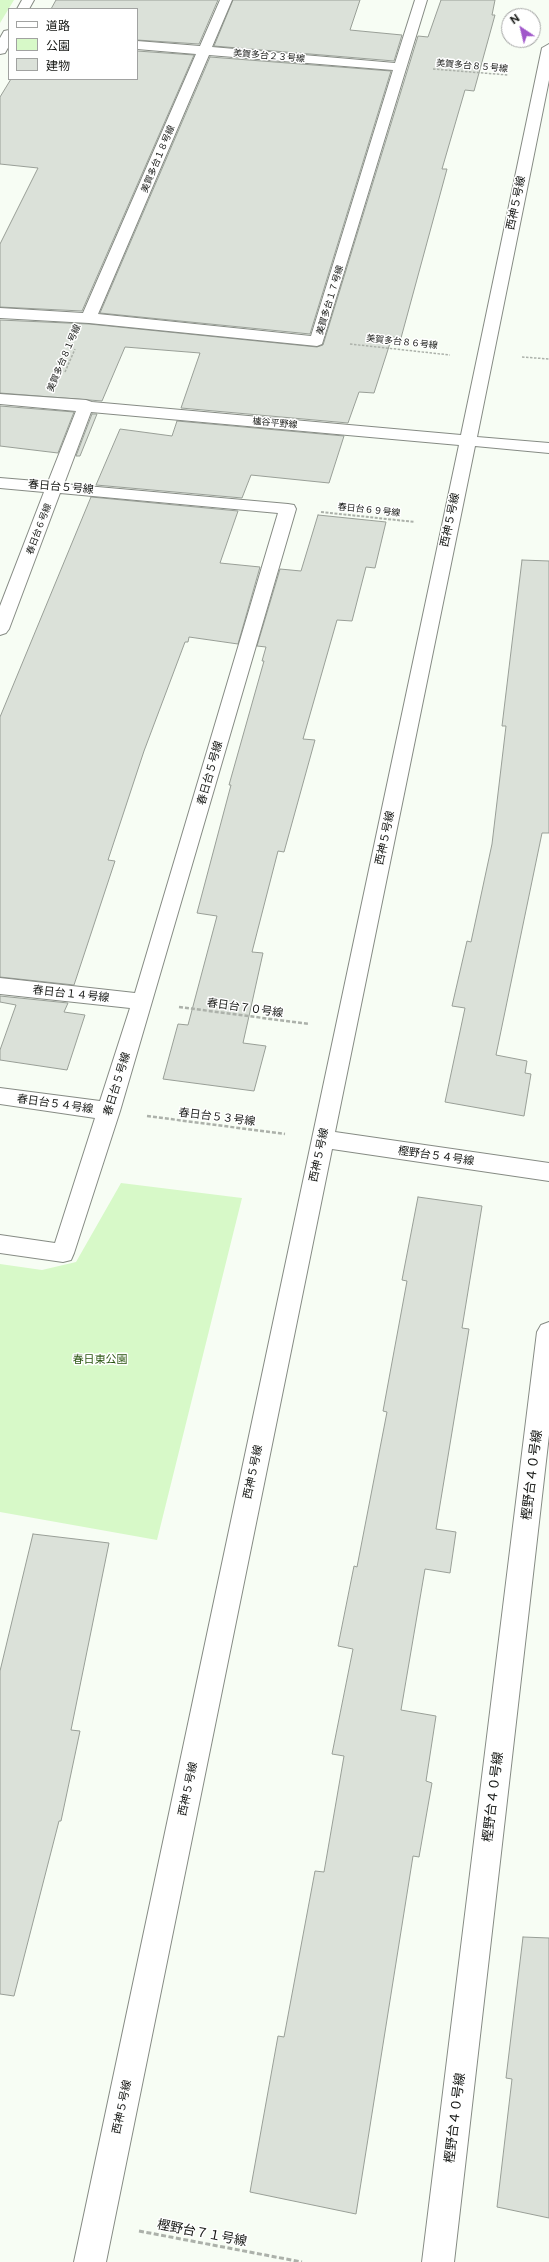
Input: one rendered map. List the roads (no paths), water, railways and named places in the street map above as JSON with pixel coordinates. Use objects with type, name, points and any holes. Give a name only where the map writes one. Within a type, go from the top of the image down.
[{"type":"street","name":"美賀多台１８号線","points":[[89,318],[226,0]]},
{"type":"street","name":"美賀多台１７号線","points":[[0,313],[89,318],[317,341],[421,0]]},
{"type":"street","points":[[0,50],[8,36]]},
{"type":"street","name":"美賀多台２３号線","points":[[138,45],[401,67]]},
{"type":"street","name":"西神５号線","points":[[90,2262],[549,48]]},
{"type":"street","name":"櫨谷平野線","points":[[0,399],[86,405],[549,448]]},
{"type":"street","name":"春日台６号線","points":[[0,630],[86,405]]},
{"type":"street","name":"春日台５号線","points":[[0,483],[55,486],[288,509],[143,1002],[63,1253],[0,1244]]},
{"type":"street","name":"春日台１４号線","points":[[0,986],[143,1002]]},
{"type":"street","name":"春日台５４号線","points":[[0,1096],[109,1111]]},
{"type":"street","name":"樫野台５４号線","points":[[322,1139],[549,1172]]},
{"type":"street","name":"樫野台４０号線","points":[[438,2262],[549,1332]]},
{"type":"park label","name":"春日東公園","points":[[100,1360]]}]
